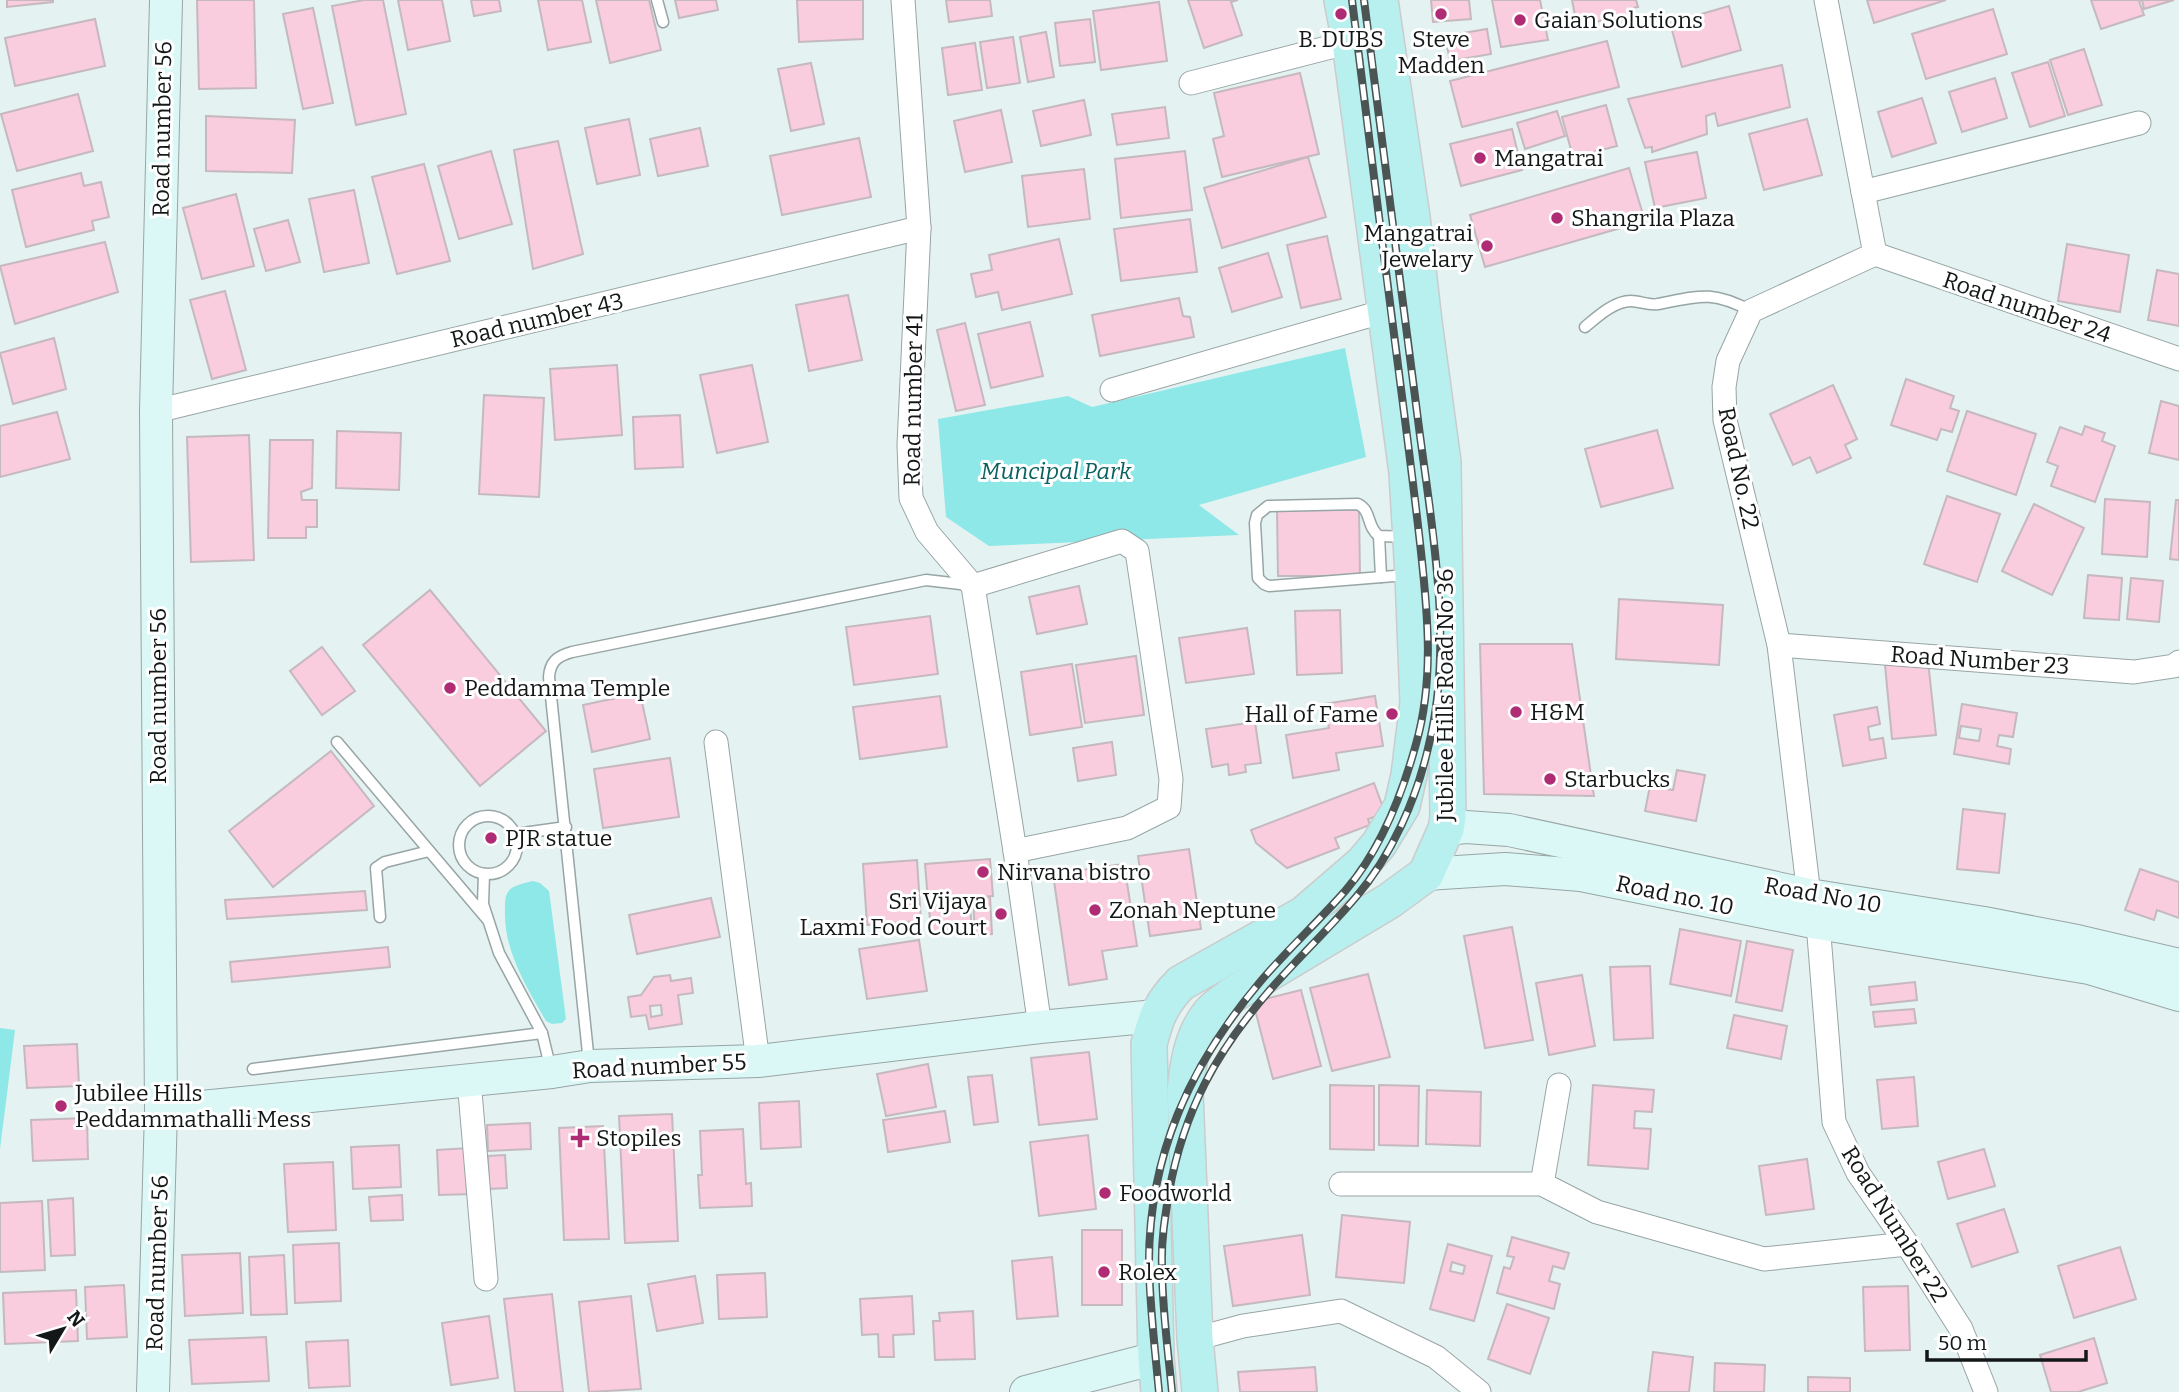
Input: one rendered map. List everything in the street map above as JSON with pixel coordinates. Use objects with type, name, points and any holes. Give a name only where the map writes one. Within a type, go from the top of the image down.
[{"type":"main road","name":"Jubilee Hills Road No 36","points":[[1159,1392],[1149,1044],[1156,1016],[1166,998],[1181,983],[1304,914],[1362,864],[1402,806],[1409,775],[1418,703],[1397,576],[1395,536],[1407,473],[1342,0]]},
{"type":"main road","name":"Jubilee Hills Road No 36","points":[[1200,1392],[1195,1339],[1185,1093],[1197,1034],[1211,1012],[1232,995],[1389,901],[1426,874],[1456,828],[1448,817],[1443,462],[1412,217],[1380,0]]},
{"type":"main road","points":[[1372,220],[1412,217]]},
{"type":"street","name":"Road number 56","points":[[153,1392],[161,1111],[156,411],[166,0]]},
{"type":"street","name":"Road number 41","points":[[903,0],[919,228],[909,445],[911,498],[927,532],[973,586]]},
{"type":"street","points":[[1751,311],[1875,254],[1826,0]]},
{"type":"street","points":[[1191,83],[1349,42]]},
{"type":"street","points":[[1863,191],[2139,123]]},
{"type":"street","name":"Road number 43","points":[[156,411],[919,228]]},
{"type":"street","name":"Road number 24","points":[[1875,254],[2179,359]]},
{"type":"street","points":[[1112,390],[1385,311]]},
{"type":"street","name":"Road No. 22","points":[[1751,311],[1728,361],[1724,387],[1725,420],[1779,645],[1814,909]]},
{"type":"street","points":[[1016,851],[1127,828],[1169,807],[1171,779],[1137,551],[1122,541],[973,586],[1016,851],[1040,1027]]},
{"type":"street","name":"Road Number 23","points":[[1779,645],[2134,672],[2174,666],[2179,662]]},
{"type":"street","points":[[716,742],[758,1061]]},
{"type":"street","name":"Road No 10","points":[[1456,828],[1509,830],[1814,909],[1908,910],[2064,939],[2179,965]]},
{"type":"street","points":[[1505,869],[1495,860],[1493,850],[1494,841],[1509,830]]},
{"type":"street","name":"Road no. 10","points":[[1426,874],[1505,869],[1581,875],[1814,909],[2089,968],[2179,995]]},
{"type":"street","name":"Road Number 22","points":[[1814,909],[1834,1122],[1858,1174],[1961,1329],[1986,1392]]},
{"type":"street","name":"Road number 55","points":[[161,1111],[590,1066],[758,1061],[1040,1027],[1156,1016]]},
{"type":"street","points":[[469,1080],[486,1279]]},
{"type":"street","points":[[1542,1184],[1559,1086]]},
{"type":"street","points":[[1341,1184],[1542,1184],[1597,1212],[1763,1259],[1907,1244]]},
{"type":"street","points":[[1195,1339],[1243,1326],[1341,1311],[1436,1357],[1479,1392]]},
{"type":"street","points":[[1026,1392],[1156,1358]]},
{"type":"lane","points":[[657,0],[663,22]]},
{"type":"lane","points":[[1585,327],[1606,310],[1630,300],[1654,305],[1708,295],[1732,301],[1751,311]]},
{"type":"lane","points":[[1395,536],[1369,526],[1367,512],[1358,504],[1268,506],[1257,515],[1255,523],[1258,578],[1269,586],[1397,576]]},
{"type":"lane","points":[[590,1066],[549,677],[555,659],[572,652],[926,580],[973,586]]},
{"type":"lane","points":[[337,742],[487,919]]},
{"type":"lane","points":[[493,815],[507,821],[516,834],[518,849],[512,864],[499,873],[484,874],[469,868],[460,855],[458,840],[465,826],[477,817],[493,815]]},
{"type":"lane","points":[[516,834],[566,827]]},
{"type":"lane","points":[[380,917],[376,868],[385,862],[429,851]]},
{"type":"lane","points":[[484,874],[483,904],[487,919],[499,953],[542,1033],[552,1072]]},
{"type":"lane","points":[[253,1069],[542,1033]]},
{"type":"green space","name":"Muncipal Park","points":[[1345,348],[1366,457],[1199,505],[1239,535],[989,546],[946,517],[938,419],[1068,396],[1092,407]]},
{"type":"green space","points":[[533,881],[549,891],[566,1019],[562,1023],[552,1024],[546,1021],[517,967],[508,938],[505,923],[507,894],[516,886]]},
{"type":"green space","points":[[0,1028],[15,1030],[0,1149]]},
{"type":"building","points":[[7,0],[53,0],[53,2],[7,7]]},
{"type":"building","points":[[197,0],[254,0],[256,88],[199,89]]},
{"type":"building","points":[[364,0],[383,0],[406,114],[356,125],[332,6]]},
{"type":"building","points":[[398,0],[442,0],[450,41],[408,50]]},
{"type":"building","points":[[471,0],[499,0],[501,11],[474,16]]},
{"type":"building","points":[[538,0],[582,0],[591,42],[548,50]]},
{"type":"building","points":[[596,0],[649,0],[661,50],[610,63]]},
{"type":"building","points":[[675,0],[716,0],[718,10],[679,18]]},
{"type":"building","points":[[797,0],[863,0],[863,39],[799,42]]},
{"type":"building","points":[[946,0],[990,0],[992,16],[949,22]]},
{"type":"building","points":[[1188,0],[1238,0],[1231,2],[1242,35],[1204,48]]},
{"type":"building","points":[[1431,0],[1469,0],[1471,19],[1433,22]]},
{"type":"building","name":"Gaian Solutions","points":[[1492,0],[1540,0],[1548,40],[1501,47]]},
{"type":"building","points":[[1572,0],[1636,0],[1638,7],[1628,9],[1631,25],[1607,29],[1606,20],[1577,25]]},
{"type":"building","points":[[1867,0],[1946,0],[1874,23]]},
{"type":"building","points":[[2091,0],[2142,0],[2139,1],[2144,15],[2101,29]]},
{"type":"building","points":[[2142,0],[2174,0],[2144,9]]},
{"type":"building","points":[[1159,2],[1167,61],[1101,70],[1093,11]]},
{"type":"building","points":[[1729,6],[1741,50],[1682,67],[1670,23]]},
{"type":"building","points":[[313,8],[333,103],[303,109],[283,14]]},
{"type":"building","points":[[1993,9],[2007,54],[1926,79],[1912,34]]},
{"type":"building","points":[[95,19],[105,66],[15,86],[5,38]]},
{"type":"building","points":[[1090,19],[1095,62],[1060,66],[1055,23]]},
{"type":"building","points":[[1487,29],[1491,54],[1450,61],[1445,36]]},
{"type":"building","points":[[1046,32],[1054,77],[1028,82],[1020,37]]},
{"type":"building","points":[[1013,37],[1020,83],[987,88],[980,42]]},
{"type":"building","points":[[1607,41],[1619,87],[1462,127],[1450,81]]},
{"type":"building","points":[[975,43],[982,90],[948,95],[942,48]]},
{"type":"building","points":[[2084,49],[2102,105],[2068,115],[2050,60]]},
{"type":"building","points":[[2048,62],[2065,116],[2030,127],[2012,73]]},
{"type":"building","points":[[811,63],[824,124],[791,131],[778,69]]},
{"type":"building","points":[[1782,65],[1790,107],[1718,126],[1715,113],[1706,116],[1707,134],[1652,152],[1652,147],[1645,148],[1628,99]]},
{"type":"building","points":[[1300,73],[1319,154],[1222,177],[1213,139],[1224,136],[1214,93]]},
{"type":"building","points":[[1995,78],[2007,118],[1962,132],[1949,92]]},
{"type":"building","points":[[78,94],[93,151],[17,171],[1,114]]},
{"type":"building","points":[[1922,98],[1936,143],[1892,157],[1878,112]]},
{"type":"building","points":[[1084,100],[1091,135],[1041,146],[1033,111]]},
{"type":"building","points":[[1606,105],[1617,146],[1573,157],[1562,117]]},
{"type":"building","points":[[1165,107],[1169,138],[1117,145],[1112,114]]},
{"type":"building","points":[[1001,110],[1012,162],[965,172],[954,121]]},
{"type":"building","points":[[1557,111],[1565,136],[1525,149],[1517,123]]},
{"type":"building","points":[[206,116],[295,120],[292,173],[206,171]]},
{"type":"building","points":[[629,119],[640,175],[597,184],[585,128]]},
{"type":"building","points":[[1807,119],[1822,175],[1764,190],[1749,134]]},
{"type":"building","points":[[700,128],[708,166],[658,176],[650,139]]},
{"type":"building","points":[[1512,129],[1522,170],[1461,186],[1450,144]]},
{"type":"building","points":[[859,138],[871,197],[782,215],[770,156]]},
{"type":"building","points":[[558,141],[583,254],[533,269],[514,150]]},
{"type":"building","points":[[491,151],[512,224],[459,239],[438,166]]},
{"type":"building","points":[[1185,151],[1192,210],[1121,218],[1115,159]]},
{"type":"building","points":[[1697,152],[1706,198],[1655,208],[1645,162]]},
{"type":"building","points":[[1308,157],[1326,217],[1222,248],[1204,188]]},
{"type":"building","points":[[424,164],[450,261],[397,274],[372,177]]},
{"type":"building","name":"Shangrila Plaza","points":[[1629,168],[1645,221],[1485,267],[1470,215]]},
{"type":"building","points":[[1084,169],[1090,219],[1028,227],[1022,176]]},
{"type":"building","points":[[81,173],[84,186],[101,182],[109,217],[92,221],[94,230],[26,247],[12,190]]},
{"type":"building","points":[[354,190],[369,263],[324,272],[309,199]]},
{"type":"building","points":[[236,194],[254,266],[202,279],[183,208]]},
{"type":"building","points":[[1190,219],[1197,272],[1121,281],[1114,229]]},
{"type":"building","points":[[288,220],[300,262],[266,271],[254,229]]},
{"type":"building","points":[[1327,236],[1341,299],[1301,308],[1287,245]]},
{"type":"building","points":[[1059,239],[1072,294],[1002,310],[998,292],[976,297],[971,274],[992,270],[989,255]]},
{"type":"building","points":[[105,242],[118,292],[15,324],[0,266]]},
{"type":"building","points":[[2067,244],[2129,255],[2120,312],[2058,301]]},
{"type":"building","points":[[1268,253],[1282,297],[1232,312],[1219,268]]},
{"type":"building","points":[[2157,270],[2179,274],[2179,326],[2148,320]]},
{"type":"building","points":[[225,291],[246,370],[212,379],[190,300]]},
{"type":"building","points":[[848,295],[862,360],[809,371],[796,305]]},
{"type":"building","points":[[1179,298],[1183,316],[1190,317],[1194,337],[1100,356],[1092,315]]},
{"type":"building","points":[[1030,322],[1043,376],[991,388],[978,334]]},
{"type":"building","points":[[965,323],[985,405],[956,411],[937,330]]},
{"type":"building","points":[[54,338],[66,389],[13,404],[0,353]]},
{"type":"building","points":[[617,365],[622,435],[555,440],[550,369]]},
{"type":"building","points":[[752,365],[768,442],[717,453],[700,375]]},
{"type":"building","points":[[1906,379],[1954,396],[1950,408],[1959,411],[1952,432],[1941,429],[1937,440],[1891,425]]},
{"type":"building","points":[[1833,385],[1857,439],[1845,445],[1851,458],[1817,473],[1810,457],[1793,465],[1770,414]]},
{"type":"building","points":[[484,395],[544,398],[539,497],[479,494]]},
{"type":"building","points":[[2161,401],[2179,406],[2179,460],[2149,453]]},
{"type":"building","points":[[1967,411],[2036,434],[2016,495],[1947,471]]},
{"type":"building","points":[[57,412],[70,459],[0,477],[0,426]]},
{"type":"building","points":[[680,415],[683,467],[635,469],[633,417]]},
{"type":"building","points":[[2085,426],[2105,433],[2102,441],[2115,446],[2095,502],[2051,486],[2058,466],[2047,462],[2060,427],[2082,435]]},
{"type":"building","points":[[1657,430],[1673,488],[1601,507],[1585,449]]},
{"type":"building","points":[[337,431],[401,433],[399,490],[336,488]]},
{"type":"building","points":[[249,435],[254,560],[191,562],[187,437]]},
{"type":"building","points":[[270,440],[313,440],[312,488],[301,492],[302,500],[317,500],[317,527],[306,527],[306,538],[268,538]]},
{"type":"building","points":[[1947,496],[2000,514],[1977,582],[1924,564]]},
{"type":"building","points":[[2105,499],[2150,502],[2147,557],[2102,554]]},
{"type":"building","points":[[2176,500],[2179,500],[2179,560],[2170,559]]},
{"type":"building","points":[[2034,504],[2084,528],[2052,595],[2002,571]]},
{"type":"building","points":[[1277,510],[1359,510],[1360,576],[1278,576]]},
{"type":"building","points":[[2088,575],[2122,578],[2119,620],[2084,618]]},
{"type":"building","points":[[2131,578],[2163,581],[2159,622],[2127,619]]},
{"type":"building","points":[[1079,586],[1087,624],[1037,634],[1029,597]]},
{"type":"building","points":[[430,590],[546,731],[480,786],[363,645]]},
{"type":"building","points":[[1619,599],[1723,605],[1719,665],[1616,659]]},
{"type":"building","points":[[1340,610],[1342,673],[1297,675],[1295,611]]},
{"type":"building","points":[[930,616],[938,674],[854,685],[846,627]]},
{"type":"building","points":[[1247,628],[1254,674],[1186,683],[1179,638]]},
{"type":"building","points":[[1480,644],[1572,644],[1594,796],[1484,794]]},
{"type":"building","points":[[322,647],[355,691],[322,715],[290,671]]},
{"type":"building","points":[[1136,656],[1144,715],[1085,723],[1076,665]]},
{"type":"building","points":[[1928,661],[1936,735],[1892,739],[1885,665]]},
{"type":"building","points":[[1072,664],[1082,727],[1030,735],[1021,672]]},
{"type":"building","points":[[640,693],[650,739],[592,752],[583,705]]},
{"type":"building","points":[[940,696],[947,747],[860,759],[853,707]]},
{"type":"building","points":[[1375,696],[1383,746],[1336,753],[1339,770],[1293,778],[1286,735],[1329,728],[1324,704]]},
{"type":"building","points":[[1962,704],[2017,713],[2013,737],[1999,735],[1997,746],[2011,749],[2009,764],[1954,754]],"holes":[[[1961,726],[1981,729],[1979,741],[1959,738]]]},
{"type":"building","points":[[1877,707],[1880,724],[1868,727],[1870,740],[1883,738],[1886,758],[1843,766],[1834,715]]},
{"type":"building","points":[[1255,722],[1261,763],[1245,765],[1246,772],[1229,775],[1228,764],[1212,767],[1206,729]]},
{"type":"building","points":[[1112,742],[1116,775],[1078,781],[1073,748]]},
{"type":"building","points":[[331,751],[374,806],[273,887],[229,831]]},
{"type":"building","points":[[670,758],[679,817],[603,828],[594,769]]},
{"type":"building","points":[[1677,770],[1705,775],[1696,821],[1645,811],[1650,786],[1673,790]]},
{"type":"building","points":[[1374,783],[1385,813],[1368,819],[1370,825],[1335,838],[1339,848],[1287,868],[1256,843],[1251,830]]},
{"type":"building","points":[[1963,809],[2005,814],[1999,873],[1957,869]]},
{"type":"building","points":[[1189,849],[1201,929],[1150,936],[1138,856]]},
{"type":"building","points":[[990,859],[993,896],[928,901],[925,864]]},
{"type":"building","points":[[917,860],[921,921],[867,925],[863,864]]},
{"type":"building","name":"Zonah Neptune","points":[[1124,864],[1137,946],[1102,951],[1107,979],[1069,985],[1053,874]]},
{"type":"building","points":[[2140,869],[2179,882],[2179,918],[2157,910],[2154,920],[2125,910]]},
{"type":"building","points":[[365,891],[367,910],[227,919],[225,900]]},
{"type":"building","points":[[990,897],[992,934],[975,935],[973,898]]},
{"type":"building","points":[[711,898],[720,937],[637,954],[629,915]]},
{"type":"building","points":[[970,904],[972,932],[931,934],[929,907]]},
{"type":"building","points":[[1512,927],[1533,1040],[1485,1048],[1464,936]]},
{"type":"building","points":[[1680,929],[1741,941],[1731,996],[1670,984]]},
{"type":"building","points":[[919,940],[927,991],[867,999],[859,949]]},
{"type":"building","points":[[1747,941],[1793,950],[1782,1011],[1736,1002]]},
{"type":"building","points":[[388,947],[390,967],[232,982],[230,962]]},
{"type":"building","points":[[1650,966],[1653,1038],[1614,1040],[1610,967]]},
{"type":"building","points":[[1368,974],[1390,1057],[1332,1071],[1310,988]]},
{"type":"building","points":[[670,975],[671,981],[691,978],[693,993],[678,995],[682,1024],[649,1029],[646,1015],[631,1017],[628,997],[641,995],[654,977]],"holes":[[[661,1005],[662,1015],[651,1017],[650,1006]]]},
{"type":"building","points":[[1582,975],[1595,1046],[1549,1055],[1536,983]]},
{"type":"building","points":[[1915,982],[1917,1000],[1871,1005],[1869,987]]},
{"type":"building","points":[[1301,990],[1321,1066],[1273,1079],[1253,1002]]},
{"type":"building","points":[[1914,1009],[1916,1023],[1875,1027],[1873,1012]]},
{"type":"building","points":[[1734,1015],[1787,1026],[1781,1059],[1727,1048]]},
{"type":"building","points":[[77,1044],[79,1086],[27,1088],[24,1046]]},
{"type":"building","points":[[1089,1052],[1097,1119],[1039,1125],[1031,1058]]},
{"type":"building","points":[[928,1064],[936,1107],[886,1116],[877,1074]]},
{"type":"building","points":[[992,1075],[998,1122],[974,1125],[968,1077]]},
{"type":"building","points":[[1914,1077],[1918,1126],[1882,1129],[1877,1080]]},
{"type":"building","points":[[1330,1085],[1374,1086],[1374,1150],[1330,1149]]},
{"type":"building","points":[[1379,1085],[1419,1086],[1418,1146],[1379,1145]]},
{"type":"building","points":[[1593,1085],[1654,1090],[1652,1112],[1635,1111],[1634,1128],[1651,1129],[1648,1169],[1588,1165]]},
{"type":"building","points":[[1427,1090],[1481,1092],[1480,1146],[1426,1144]]},
{"type":"building","points":[[799,1101],[801,1147],[761,1149],[759,1103]]},
{"type":"building","points":[[945,1111],[950,1142],[888,1152],[883,1120]]},
{"type":"building","points":[[672,1114],[678,1241],[625,1243],[619,1116]]},
{"type":"building","points":[[87,1118],[88,1159],[33,1161],[31,1120]]},
{"type":"building","points":[[530,1123],[531,1149],[488,1151],[487,1125]]},
{"type":"building","points":[[603,1126],[609,1239],[564,1240],[559,1128]]},
{"type":"building","points":[[743,1129],[746,1184],[751,1183],[752,1206],[700,1208],[700,1131]]},
{"type":"building","points":[[1088,1135],[1096,1209],[1039,1216],[1030,1142]]},
{"type":"building","points":[[399,1145],[401,1187],[353,1189],[351,1147]]},
{"type":"building","points":[[469,1148],[471,1194],[439,1195],[437,1150]]},
{"type":"building","points":[[1984,1149],[1995,1186],[1948,1199],[1938,1162]]},
{"type":"building","points":[[505,1155],[507,1188],[489,1189],[488,1156]]},
{"type":"building","points":[[1807,1159],[1814,1209],[1766,1215],[1759,1166]]},
{"type":"building","points":[[333,1162],[336,1230],[288,1232],[284,1164]]},
{"type":"building","points":[[402,1195],[403,1220],[371,1221],[369,1197]]},
{"type":"building","points":[[73,1198],[75,1255],[51,1256],[48,1200]]},
{"type":"building","points":[[42,1201],[45,1270],[0,1272],[0,1203]]},
{"type":"building","points":[[2004,1209],[2018,1252],[1972,1267],[1957,1224]]},
{"type":"building","points":[[1342,1215],[1410,1222],[1404,1283],[1336,1277]]},
{"type":"building","points":[[1082,1230],[1122,1230],[1122,1305],[1082,1305]]},
{"type":"building","points":[[1302,1235],[1310,1295],[1233,1306],[1224,1246]]},
{"type":"building","points":[[1512,1237],[1569,1253],[1564,1269],[1553,1266],[1549,1281],[1560,1284],[1554,1309],[1497,1293],[1504,1267],[1510,1269],[1514,1257],[1507,1256]]},
{"type":"building","points":[[339,1243],[341,1301],[295,1303],[293,1245]]},
{"type":"building","points":[[1448,1244],[1492,1256],[1474,1321],[1430,1309]],"holes":[[[1452,1262],[1465,1266],[1463,1274],[1450,1271]]]},
{"type":"building","points":[[2120,1247],[2136,1299],[2074,1318],[2058,1266]]},
{"type":"building","points":[[240,1253],[243,1313],[185,1316],[182,1255]]},
{"type":"building","points":[[284,1255],[287,1314],[251,1315],[249,1257]]},
{"type":"building","points":[[1052,1257],[1058,1316],[1017,1319],[1012,1261]]},
{"type":"building","points":[[765,1273],[767,1317],[719,1319],[717,1275]]},
{"type":"building","points":[[695,1276],[703,1323],[657,1331],[648,1284]]},
{"type":"building","points":[[124,1285],[127,1337],[87,1339],[85,1287]]},
{"type":"building","points":[[1908,1286],[1910,1350],[1865,1351],[1863,1287]]},
{"type":"building","points":[[76,1290],[78,1341],[5,1344],[3,1293]]},
{"type":"building","points":[[552,1294],[563,1392],[515,1392],[504,1299]]},
{"type":"building","points":[[631,1296],[641,1389],[589,1392],[579,1302]]},
{"type":"building","points":[[912,1296],[914,1334],[893,1335],[894,1357],[879,1357],[878,1334],[862,1335],[860,1299]]},
{"type":"building","points":[[1507,1304],[1549,1318],[1530,1374],[1488,1359]]},
{"type":"building","points":[[973,1311],[975,1359],[935,1360],[933,1321],[940,1321],[939,1313]]},
{"type":"building","points":[[489,1316],[498,1378],[451,1385],[442,1323]]},
{"type":"building","points":[[266,1337],[269,1381],[192,1384],[189,1340]]},
{"type":"building","points":[[2094,1338],[2107,1383],[2078,1392],[2051,1392],[2040,1355]]},
{"type":"building","points":[[348,1340],[350,1386],[309,1388],[306,1342]]},
{"type":"building","points":[[1653,1352],[1693,1357],[1689,1392],[1648,1392]]},
{"type":"building","points":[[1715,1363],[1765,1365],[1764,1392],[1714,1392]]},
{"type":"building","points":[[1315,1367],[1317,1392],[1240,1392],[1238,1372]]},
{"type":"building","points":[[1808,1377],[1850,1378],[1850,1392],[1808,1392]]},
{"type":"railway","points":[[1159,1392],[1149,1266],[1151,1226],[1156,1187],[1178,1114],[1194,1079],[1235,1014],[1270,970],[1346,890],[1370,857],[1389,821],[1404,783],[1422,720],[1428,648],[1424,576],[1352,0]]},
{"type":"railway","points":[[1172,1392],[1163,1297],[1163,1238],[1175,1162],[1193,1108],[1218,1060],[1251,1013],[1356,897],[1381,863],[1418,785],[1436,704],[1440,662],[1438,578],[1364,0]]},
{"type":"place","name":"B. DUBS","points":[[1341,14]]},
{"type":"place","name":"Steve Madden","points":[[1441,14]]},
{"type":"place","name":"Gaian Solutions","points":[[1520,20]]},
{"type":"place","name":"Mangatrai","points":[[1480,158]]},
{"type":"place","name":"Shangrila Plaza","points":[[1557,218]]},
{"type":"place","name":"Mangatrai Jewelary","points":[[1487,246]]},
{"type":"place","name":"Peddamma Temple","points":[[450,688]]},
{"type":"place","name":"H&M","points":[[1516,712]]},
{"type":"place","name":"Hall of Fame","points":[[1392,714]]},
{"type":"place","name":"Starbucks","points":[[1550,779]]},
{"type":"place","name":"PJR statue","points":[[491,838]]},
{"type":"place","name":"Nirvana bistro","points":[[983,872]]},
{"type":"place","name":"Zonah Neptune","points":[[1095,910]]},
{"type":"place","name":"Sri Vijaya Laxmi Food Court","points":[[1001,914]]},
{"type":"place","name":"Jubilee Hills Peddammathalli Mess","points":[[61,1106]]},
{"type":"place","name":"Stopiles","points":[[580,1138]]},
{"type":"place","name":"Foodworld","points":[[1105,1193]]},
{"type":"place","name":"Rolex","points":[[1104,1272]]}]
